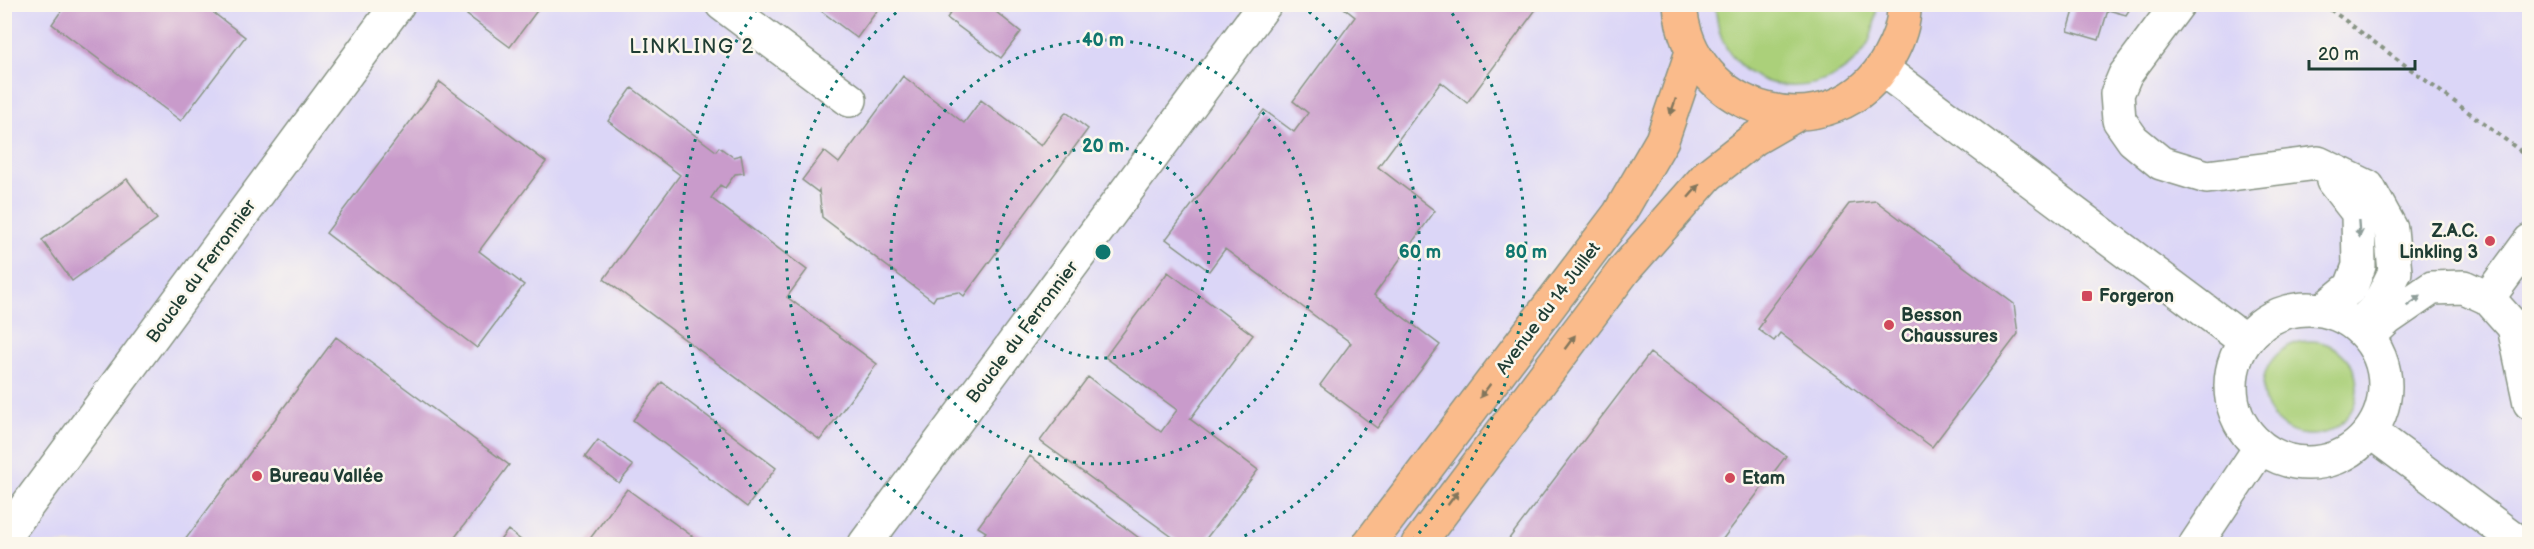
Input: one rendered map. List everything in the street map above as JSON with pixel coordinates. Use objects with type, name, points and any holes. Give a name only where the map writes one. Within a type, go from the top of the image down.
[{"type":"main road","points":[[1680,4],[1682,23],[1692,52],[1711,79],[1736,99],[1767,110],[1799,113],[1831,107],[1859,92],[1882,69],[1898,41],[1904,4]]},
{"type":"main road","name":"Avenue du 14 Juillet","points":[[1369,544],[1618,214],[1662,140],[1692,52]]},
{"type":"main road","points":[[1418,544],[1625,269],[1708,175],[1754,139],[1799,113]]},
{"type":"street","name":"Boucle du Ferronnier","points":[[4,537],[398,4]]},
{"type":"street","points":[[722,4],[850,100]]},
{"type":"street","name":"Boucle du Ferronnier","points":[[865,544],[1265,4]]},
{"type":"street","points":[[2176,5],[2125,75],[2117,94],[2119,120],[2133,140],[2161,163],[2206,177],[2319,163],[2368,175],[2368,187],[2391,229],[2395,272],[2363,332]]},
{"type":"street","points":[[1882,69],[2244,340]]},
{"type":"street","points":[[2319,163],[2358,213],[2360,242],[2359,266],[2351,287],[2323,310]]},
{"type":"street","points":[[2488,298],[2529,241]]},
{"type":"street","points":[[2363,332],[2387,320],[2432,288],[2464,287],[2488,298],[2514,327],[2529,403]]},
{"type":"street","points":[[2301,309],[2323,310],[2347,319],[2363,332],[2381,359],[2386,384],[2382,409],[2371,432],[2353,450],[2331,460],[2307,464],[2282,459],[2260,448],[2241,425],[2230,397],[2230,377],[2235,358],[2244,340],[2260,324],[2279,314],[2301,309]]},
{"type":"street","points":[[2371,432],[2521,544]]},
{"type":"street","points":[[2196,544],[2260,448]]},
{"type":"path","points":[[2324,4],[2529,158]]},
{"type":"shaded area","points":[[5,5],[2529,5],[2529,544],[5,544]]},
{"type":"green space","points":[[1715,4],[1877,5],[1869,41],[1863,52],[1849,66],[1833,77],[1815,84],[1796,86],[1777,84],[1759,78],[1743,68],[1723,41]]},
{"type":"green space","points":[[2310,341],[2328,344],[2343,355],[2354,370],[2357,388],[2354,406],[2343,421],[2328,432],[2310,435],[2292,432],[2277,421],[2266,406],[2263,388],[2266,370],[2277,355],[2292,344]]},
{"type":"building","points":[[66,4],[202,4],[245,37],[181,121],[52,24]]},
{"type":"building","points":[[475,4],[542,4],[510,47],[467,15]]},
{"type":"building","points":[[812,4],[882,4],[857,38]]},
{"type":"building","points":[[956,4],[986,4],[1021,32],[1001,58],[947,18]]},
{"type":"building","points":[[1339,4],[1540,4],[1467,103],[1441,82],[1378,167],[1435,211],[1374,295],[1440,345],[1377,428],[1320,385],[1351,343],[1225,249],[1209,271],[1166,239],[1264,110],[1294,132],[1308,113],[1293,101],[1355,17]]},
{"type":"building","points":[[2076,4],[2133,4],[2126,15],[2108,10],[2099,40],[2068,31]]},
{"type":"building","points":[[903,76],[964,123],[981,100],[1041,146],[1066,112],[1088,129],[964,296],[959,292],[936,296],[933,301],[822,217],[819,190],[818,192],[802,180],[824,151],[839,163]]},
{"type":"building","points":[[440,82],[546,162],[479,251],[524,285],[477,348],[326,233]]},
{"type":"building","points":[[632,88],[716,151],[719,147],[733,157],[741,155],[744,173],[735,174],[725,188],[720,185],[711,198],[807,270],[787,297],[877,364],[820,440],[604,279],[680,175],[608,121]]},
{"type":"building","points":[[127,179],[157,219],[72,281],[42,240]]},
{"type":"building","name":"Besson Chaussures","points":[[1876,201],[2014,304],[2018,334],[1932,447],[1780,333],[1774,341],[1758,329],[1764,321],[1762,320],[1849,204]]},
{"type":"building","points":[[1168,272],[1253,335],[1190,419],[1258,470],[1202,544],[1182,544],[1040,441],[1088,377],[1161,432],[1177,410],[1105,357]]},
{"type":"building","points":[[336,337],[509,465],[450,544],[182,544]]},
{"type":"building","points":[[1650,353],[1786,456],[1719,544],[1505,544]]},
{"type":"building","points":[[662,382],[776,468],[747,507],[633,420]]},
{"type":"building","points":[[598,440],[633,466],[619,483],[585,457]]},
{"type":"building","points":[[1030,456],[1147,544],[976,544],[986,532],[978,527]]},
{"type":"building","points":[[627,489],[703,544],[586,544]]},
{"type":"building","points":[[508,530],[522,541],[520,544],[497,544]]},
{"type":"place","name":"Z.A.C. Linkling 3","points":[[2490,241]]},
{"type":"place","name":"Forgeron","points":[[2087,296]]},
{"type":"place","name":"Besson Chaussures","points":[[1889,325]]},
{"type":"place","name":"Bureau Vallée","points":[[257,476]]},
{"type":"place","name":"Etam","points":[[1730,478]]},
{"type":"district","name":"LINKLING 2","points":[[692,46]]}]
